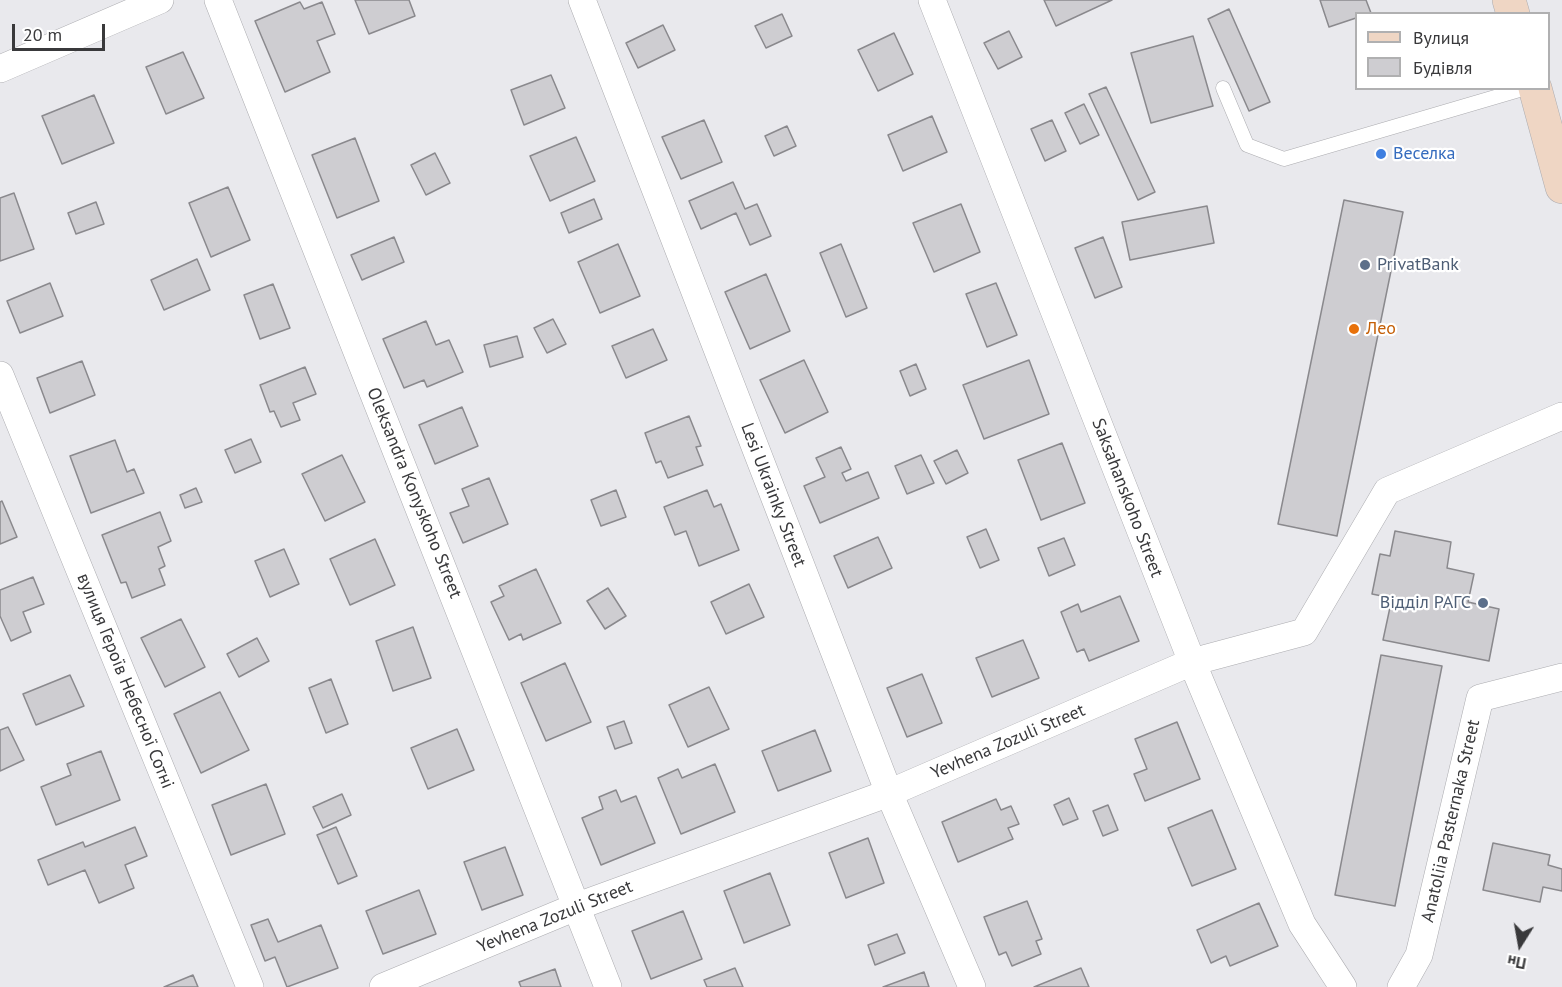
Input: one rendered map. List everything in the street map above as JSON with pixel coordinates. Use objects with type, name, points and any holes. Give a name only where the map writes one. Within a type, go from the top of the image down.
[{"type":"street","points":[[0,69],[160,0]]},
{"type":"street","name":"Oleksandra Konyskoho Street","points":[[218,0],[609,987]]},
{"type":"street","name":"Lesi Ukrainky Street","points":[[582,0],[889,793],[972,987]]},
{"type":"street","name":"Saksahanskoho Street","points":[[939,2],[1192,662],[1302,924],[1342,987]]},
{"type":"street","points":[[1536,90],[1562,187]]},
{"type":"street","name":"вулиця Героїв Небесної Сотні","points":[[0,375],[249,987]]},
{"type":"street","name":"Yevhena Zozuli Street","points":[[383,987],[578,906],[889,793],[1192,662],[1304,632],[1387,491],[1562,416]]},
{"type":"street","name":"Anatoliia Pasternaka Street","points":[[1401,987],[1419,955],[1480,698],[1562,677]]},
{"type":"lane","points":[[1223,88],[1247,145],[1284,159],[1519,90]]},
{"type":"building","points":[[355,0],[409,0],[415,16],[369,34]]},
{"type":"building","points":[[1044,0],[1112,0],[1056,26]]},
{"type":"building","points":[[1320,0],[1366,0],[1371,12],[1355,12],[1355,18],[1329,27]]},
{"type":"building","points":[[300,2],[304,9],[322,2],[335,34],[317,41],[330,72],[285,92],[255,21]]},
{"type":"building","points":[[1229,9],[1270,102],[1249,111],[1208,19]]},
{"type":"building","points":[[782,14],[792,36],[766,48],[755,26]]},
{"type":"building","points":[[663,25],[675,50],[638,68],[626,43]]},
{"type":"building","points":[[1009,31],[1022,57],[998,69],[984,43]]},
{"type":"building","points":[[894,33],[913,74],[878,91],[858,50]]},
{"type":"building","points":[[1193,36],[1213,106],[1151,123],[1131,53]]},
{"type":"building","points":[[183,52],[204,98],[166,114],[146,67]]},
{"type":"building","points":[[551,75],[565,108],[524,125],[511,90]]},
{"type":"building","points":[[1106,87],[1155,192],[1138,200],[1089,94]]},
{"type":"building","points":[[94,95],[114,143],[62,164],[42,116]]},
{"type":"building","points":[[1084,104],[1099,135],[1080,144],[1065,113]]},
{"type":"building","points":[[932,116],[947,152],[903,171],[888,135]]},
{"type":"building","points":[[704,120],[722,162],[681,179],[662,137]]},
{"type":"building","points":[[1052,120],[1066,151],[1045,161],[1031,129]]},
{"type":"building","points":[[787,126],[796,146],[774,156],[765,136]]},
{"type":"building","points":[[576,137],[595,181],[550,201],[530,156]]},
{"type":"building","points":[[355,138],[379,201],[337,218],[312,155]]},
{"type":"building","points":[[435,153],[450,183],[426,195],[411,165]]},
{"type":"building","points":[[733,182],[745,209],[757,204],[771,236],[750,245],[736,213],[701,229],[689,201]]},
{"type":"building","points":[[228,187],[250,240],[211,257],[189,203]]},
{"type":"building","points":[[14,193],[34,249],[0,261],[0,198]]},
{"type":"building","points":[[594,199],[602,219],[569,233],[561,213]]},
{"type":"building","points":[[1344,200],[1403,212],[1337,536],[1278,524]]},
{"type":"building","points":[[96,202],[104,224],[76,234],[68,213]]},
{"type":"building","points":[[961,204],[980,252],[934,272],[913,223]]},
{"type":"building","points":[[1207,206],[1214,243],[1130,260],[1122,222]]},
{"type":"building","points":[[394,237],[404,262],[362,280],[351,255]]},
{"type":"building","points":[[1103,237],[1122,287],[1095,298],[1075,248]]},
{"type":"building","points":[[618,244],[640,296],[600,313],[578,262]]},
{"type":"building","points":[[841,244],[867,308],[846,317],[820,253]]},
{"type":"building","points":[[197,259],[210,290],[164,310],[151,280]]},
{"type":"building","points":[[766,274],[790,331],[750,349],[725,292]]},
{"type":"building","points":[[50,283],[63,316],[20,333],[7,301]]},
{"type":"building","points":[[996,283],[1017,335],[987,347],[966,294]]},
{"type":"building","points":[[273,284],[290,328],[260,339],[244,295]]},
{"type":"building","points":[[553,319],[566,344],[547,353],[534,328]]},
{"type":"building","points":[[426,321],[436,345],[449,340],[463,372],[427,387],[424,380],[404,388],[383,339]]},
{"type":"building","points":[[653,329],[667,360],[626,378],[612,346]]},
{"type":"building","points":[[517,336],[523,357],[490,367],[484,345]]},
{"type":"building","points":[[804,360],[828,412],[785,433],[760,380]]},
{"type":"building","points":[[1029,360],[1049,414],[984,439],[963,385]]},
{"type":"building","points":[[82,361],[95,395],[50,413],[37,378]]},
{"type":"building","points":[[916,364],[926,389],[910,396],[900,371]]},
{"type":"building","points":[[305,367],[316,394],[293,403],[300,420],[281,427],[274,411],[270,412],[260,385]]},
{"type":"building","points":[[462,407],[478,446],[435,464],[419,425]]},
{"type":"building","points":[[689,416],[701,446],[696,447],[703,465],[668,478],[661,461],[656,463],[645,433]]},
{"type":"building","points":[[251,439],[261,462],[235,473],[225,450]]},
{"type":"building","points":[[115,440],[127,472],[134,469],[144,493],[91,513],[70,456]]},
{"type":"building","points":[[1062,443],[1085,503],[1041,520],[1018,460]]},
{"type":"building","points":[[841,447],[851,469],[842,473],[846,481],[868,472],[879,498],[820,523],[804,486],[825,477],[816,458]]},
{"type":"building","points":[[957,450],[968,473],[946,484],[934,461]]},
{"type":"building","points":[[342,455],[365,502],[325,521],[302,474]]},
{"type":"building","points":[[921,455],[934,483],[907,494],[895,466]]},
{"type":"building","points":[[489,478],[508,524],[463,543],[450,513],[469,506],[462,489]]},
{"type":"building","points":[[196,488],[202,502],[185,508],[180,495]]},
{"type":"building","points":[[616,490],[626,517],[601,526],[591,500]]},
{"type":"building","points":[[707,490],[714,507],[721,504],[739,550],[699,566],[686,531],[675,535],[664,507]]},
{"type":"building","points":[[2,501],[17,537],[0,544],[0,502]]},
{"type":"building","points":[[160,512],[171,541],[158,547],[165,566],[159,569],[165,585],[132,598],[126,582],[121,583],[102,535]]},
{"type":"building","points":[[986,529],[999,560],[980,568],[967,537]]},
{"type":"building","points":[[1395,531],[1451,542],[1447,568],[1474,574],[1468,602],[1499,609],[1489,661],[1383,640],[1392,598],[1372,594],[1380,554],[1390,556]]},
{"type":"building","points":[[878,537],[892,568],[848,588],[834,556]]},
{"type":"building","points":[[1064,538],[1075,565],[1049,576],[1038,548]]},
{"type":"building","points":[[375,539],[395,585],[350,605],[330,559]]},
{"type":"building","points":[[284,549],[299,584],[270,597],[255,561]]},
{"type":"building","points":[[536,569],[561,623],[523,640],[521,634],[509,640],[491,602],[504,596],[499,586]]},
{"type":"building","points":[[33,577],[44,604],[23,612],[31,632],[11,641],[0,616],[0,590]]},
{"type":"building","points":[[749,584],[764,617],[726,634],[711,602]]},
{"type":"building","points":[[608,588],[626,616],[605,629],[587,601]]},
{"type":"building","points":[[1120,596],[1139,641],[1089,661],[1084,649],[1077,652],[1061,612],[1078,604],[1081,612]]},
{"type":"building","points":[[181,619],[205,667],[165,687],[141,638]]},
{"type":"building","points":[[413,627],[431,678],[393,691],[376,641]]},
{"type":"building","points":[[257,638],[269,661],[239,677],[227,654]]},
{"type":"building","points":[[1023,640],[1039,678],[992,697],[976,658]]},
{"type":"building","points":[[1381,655],[1442,666],[1395,906],[1335,895]]},
{"type":"building","points":[[565,663],[591,722],[546,741],[521,683]]},
{"type":"building","points":[[922,674],[942,723],[907,737],[887,688]]},
{"type":"building","points":[[70,675],[84,706],[36,725],[23,694]]},
{"type":"building","points":[[331,679],[348,724],[326,733],[309,688]]},
{"type":"building","points":[[709,687],[729,729],[688,747],[669,705]]},
{"type":"building","points":[[220,692],[249,750],[201,773],[174,714]]},
{"type":"building","points":[[624,721],[632,743],[615,749],[607,727]]},
{"type":"building","points":[[1177,722],[1200,779],[1145,801],[1134,774],[1147,769],[1135,739]]},
{"type":"building","points":[[8,727],[24,760],[0,771],[0,730]]},
{"type":"building","points":[[457,729],[474,770],[428,789],[411,748]]},
{"type":"building","points":[[815,730],[831,771],[778,791],[762,751]]},
{"type":"building","points":[[101,751],[120,800],[56,825],[41,787],[71,775],[67,764]]},
{"type":"building","points":[[715,764],[735,812],[681,834],[658,778],[678,769],[682,778]]},
{"type":"building","points":[[266,784],[285,834],[231,855],[212,805]]},
{"type":"building","points":[[616,790],[621,802],[636,796],[655,843],[601,865],[582,818],[603,809],[599,797]]},
{"type":"building","points":[[342,794],[351,815],[323,828],[313,807]]},
{"type":"building","points":[[1069,798],[1078,819],[1063,825],[1054,805]]},
{"type":"building","points":[[996,799],[1001,810],[1011,806],[1019,824],[1008,828],[1013,839],[958,862],[942,822]]},
{"type":"building","points":[[1108,805],[1118,830],[1103,836],[1093,811]]},
{"type":"building","points":[[1212,810],[1236,869],[1192,886],[1168,828]]},
{"type":"building","points":[[135,827],[147,856],[125,865],[134,888],[99,903],[85,870],[48,885],[38,860],[83,842],[85,847]]},
{"type":"building","points":[[336,827],[357,876],[338,884],[317,835]]},
{"type":"building","points":[[868,838],[884,883],[846,898],[829,853]]},
{"type":"building","points":[[1493,843],[1550,855],[1548,865],[1562,869],[1562,891],[1543,887],[1540,902],[1483,890]]},
{"type":"building","points":[[505,847],[523,895],[482,910],[464,862]]},
{"type":"building","points":[[770,873],[790,925],[744,943],[724,891]]},
{"type":"building","points":[[419,890],[436,934],[383,954],[366,911]]},
{"type":"building","points":[[1027,901],[1042,939],[1036,941],[1041,954],[1012,966],[1006,952],[999,955],[984,917]]},
{"type":"building","points":[[1259,903],[1278,946],[1230,966],[1226,956],[1211,963],[1197,930]]},
{"type":"building","points":[[683,911],[702,959],[651,979],[632,931]]},
{"type":"building","points":[[268,919],[278,942],[321,925],[338,968],[287,987],[275,957],[265,961],[251,925]]},
{"type":"building","points":[[897,934],[905,953],[875,965],[868,945]]},
{"type":"building","points":[[735,968],[743,987],[707,987],[704,980]]},
{"type":"building","points":[[1081,968],[1089,987],[1034,987]]},
{"type":"building","points":[[555,969],[561,987],[521,987],[519,982]]},
{"type":"building","points":[[924,972],[929,987],[883,987]]},
{"type":"building","points":[[193,975],[198,987],[164,987]]},
{"type":"place","name":"Веселка","points":[[1381,154]]},
{"type":"place","name":"PrivatBank","points":[[1365,265]]},
{"type":"place","name":"Лео","points":[[1354,329]]},
{"type":"place","name":"Відділ РАГС","points":[[1483,603]]}]
